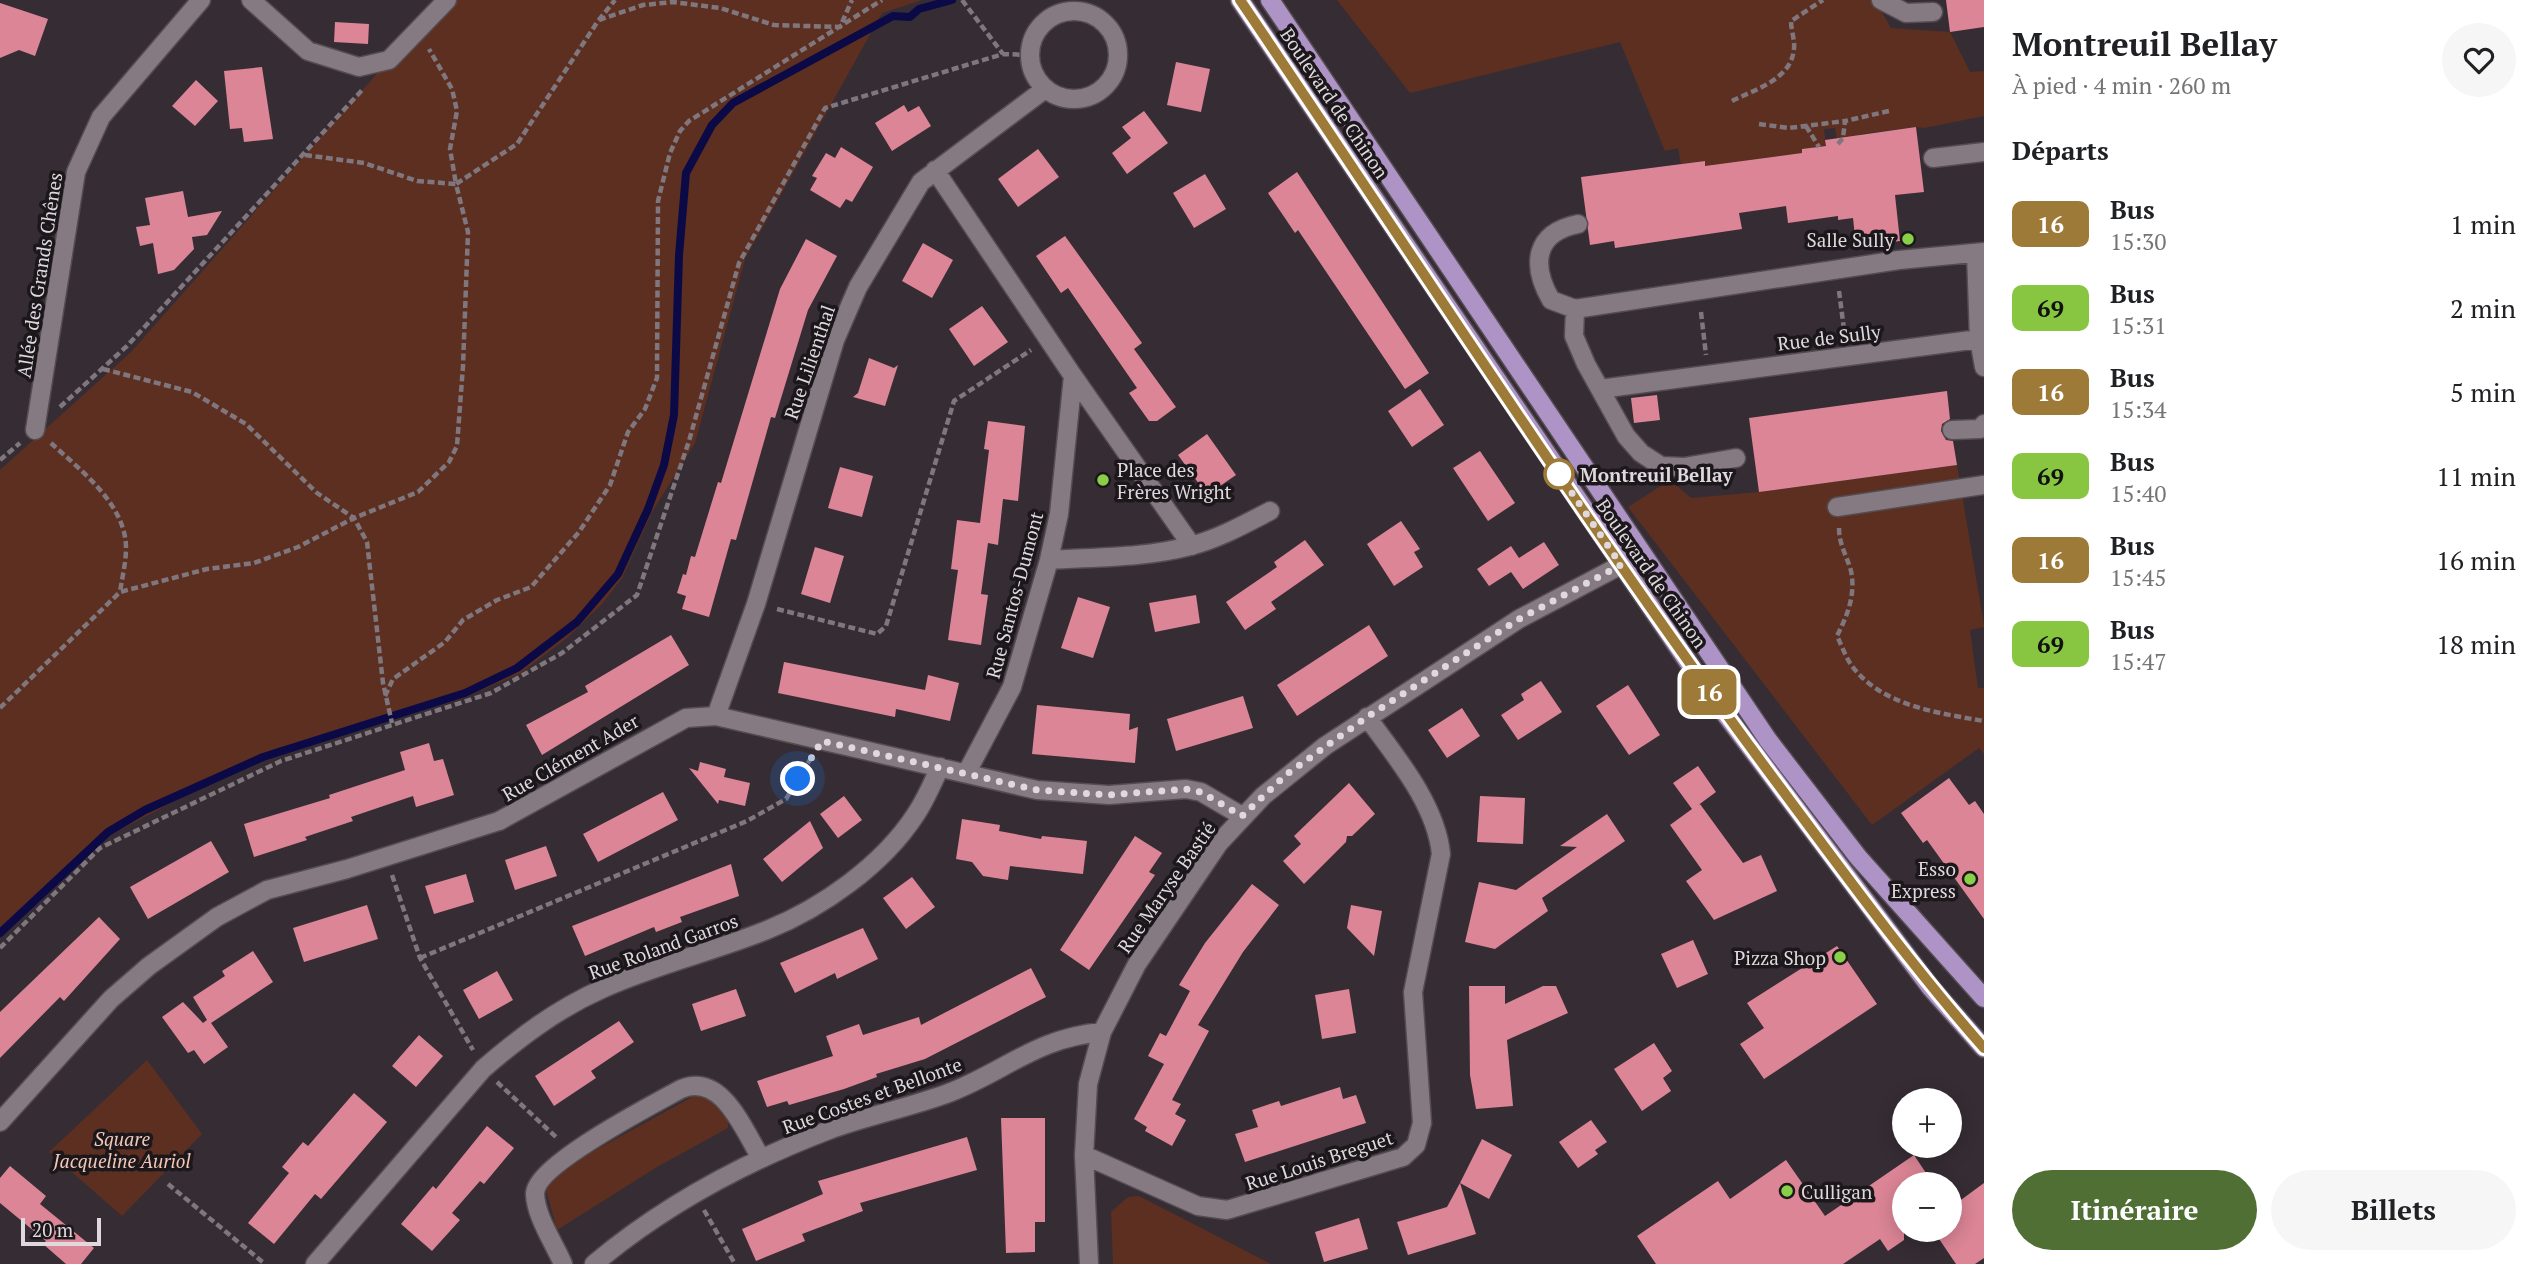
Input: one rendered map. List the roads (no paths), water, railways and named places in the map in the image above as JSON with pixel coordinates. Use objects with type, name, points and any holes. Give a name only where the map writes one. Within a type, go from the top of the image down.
[{"type":"main road","name":"Boulevard de Chinon","points":[[1240,0],[1705,687],[1931,988],[1984,1048]]},
{"type":"main road","name":"Boulevard de Chinon","points":[[1270,0],[1769,740],[1858,857],[1984,998]]},
{"type":"street","name":"Allée des Grands Chênes","points":[[35,430],[76,172],[87,143],[101,117],[201,0]]},
{"type":"street","points":[[251,0],[308,51],[359,67],[389,60],[447,0]]},
{"type":"street","points":[[1881,0],[1906,13],[1933,12]]},
{"type":"street","points":[[1079,10],[1106,23],[1114,36],[1117,66],[1111,80],[1101,91],[1087,98],[1072,100],[1058,97],[1045,89],[1036,79],[1029,55],[1039,27],[1050,16],[1079,10]]},
{"type":"street","name":"Rue Lilienthal","points":[[716,716],[756,604],[835,340],[859,287],[909,198],[935,170],[1045,89]]},
{"type":"street","points":[[1933,158],[1984,152]]},
{"type":"street","points":[[935,170],[1073,376],[1192,545]]},
{"type":"street","points":[[1578,224],[1553,232],[1543,245],[1538,271],[1551,300],[1575,309],[1837,270],[1980,253],[1979,339],[1984,367]]},
{"type":"street","points":[[1575,309],[1574,336],[1626,436],[1641,453],[1661,466],[1684,467],[1736,458]]},
{"type":"street","name":"Rue de Sully","points":[[1600,389],[1979,339]]},
{"type":"street","name":"Rue Santos-Dumont","points":[[967,772],[1012,687],[1049,560],[1059,514],[1073,376]]},
{"type":"street","points":[[1952,430],[1980,429],[1984,424]]},
{"type":"street","points":[[1837,507],[1984,485]]},
{"type":"street","points":[[1049,560],[1158,552],[1192,545],[1237,528],[1270,511]]},
{"type":"street","name":"Rue Maryse Bastié","points":[[1089,1264],[1084,1154],[1088,1084],[1102,1032],[1137,964],[1191,881],[1242,816],[1287,774],[1367,717],[1519,619],[1621,565]]},
{"type":"street","name":"Rue Clément Ader","points":[[0,1122],[111,999],[193,932],[267,890],[387,857],[499,821],[560,790],[686,718],[716,716],[1037,790],[1109,795],[1186,789],[1215,798],[1242,816]]},
{"type":"street","name":"Rue Louis Breguet","points":[[1084,1154],[1198,1206],[1227,1210],[1403,1157],[1416,1145],[1422,1124],[1413,992],[1441,854],[1440,836],[1433,816],[1367,717]]},
{"type":"street","name":"Rue Roland Garros","points":[[315,1264],[484,1069],[512,1044],[572,1004],[636,975],[770,929],[836,891],[894,843],[916,815],[940,766]]},
{"type":"street","name":"Rue Costes et Bellonte","points":[[594,1264],[621,1241],[695,1194],[761,1158],[830,1129],[954,1091],[1054,1040],[1102,1032]]},
{"type":"street","points":[[563,1264],[535,1195],[536,1187],[548,1169],[681,1089],[692,1084],[704,1084],[726,1102],[761,1158]]},
{"type":"waterway","points":[[0,933],[108,832],[145,810],[263,757],[465,693],[517,668],[577,622],[618,574],[648,509],[664,465],[674,415],[679,255],[686,173],[712,125],[733,103],[893,16],[910,17],[919,9],[952,0]]},
{"type":"place","name":"Salle Sully","points":[[1908,239]]},
{"type":"place","name":"Montreuil Bellay","points":[[1559,474]]},
{"type":"place","name":"Place des Frères Wright","points":[[1103,480]]},
{"type":"place","name":"Esso Express","points":[[1970,879]]},
{"type":"place","name":"Pizza Shop","points":[[1840,957]]},
{"type":"place","name":"Culligan","points":[[1787,1191]]},
{"type":"park label","name":"Square Jacqueline Auriol","points":[[122,1149]]}]
